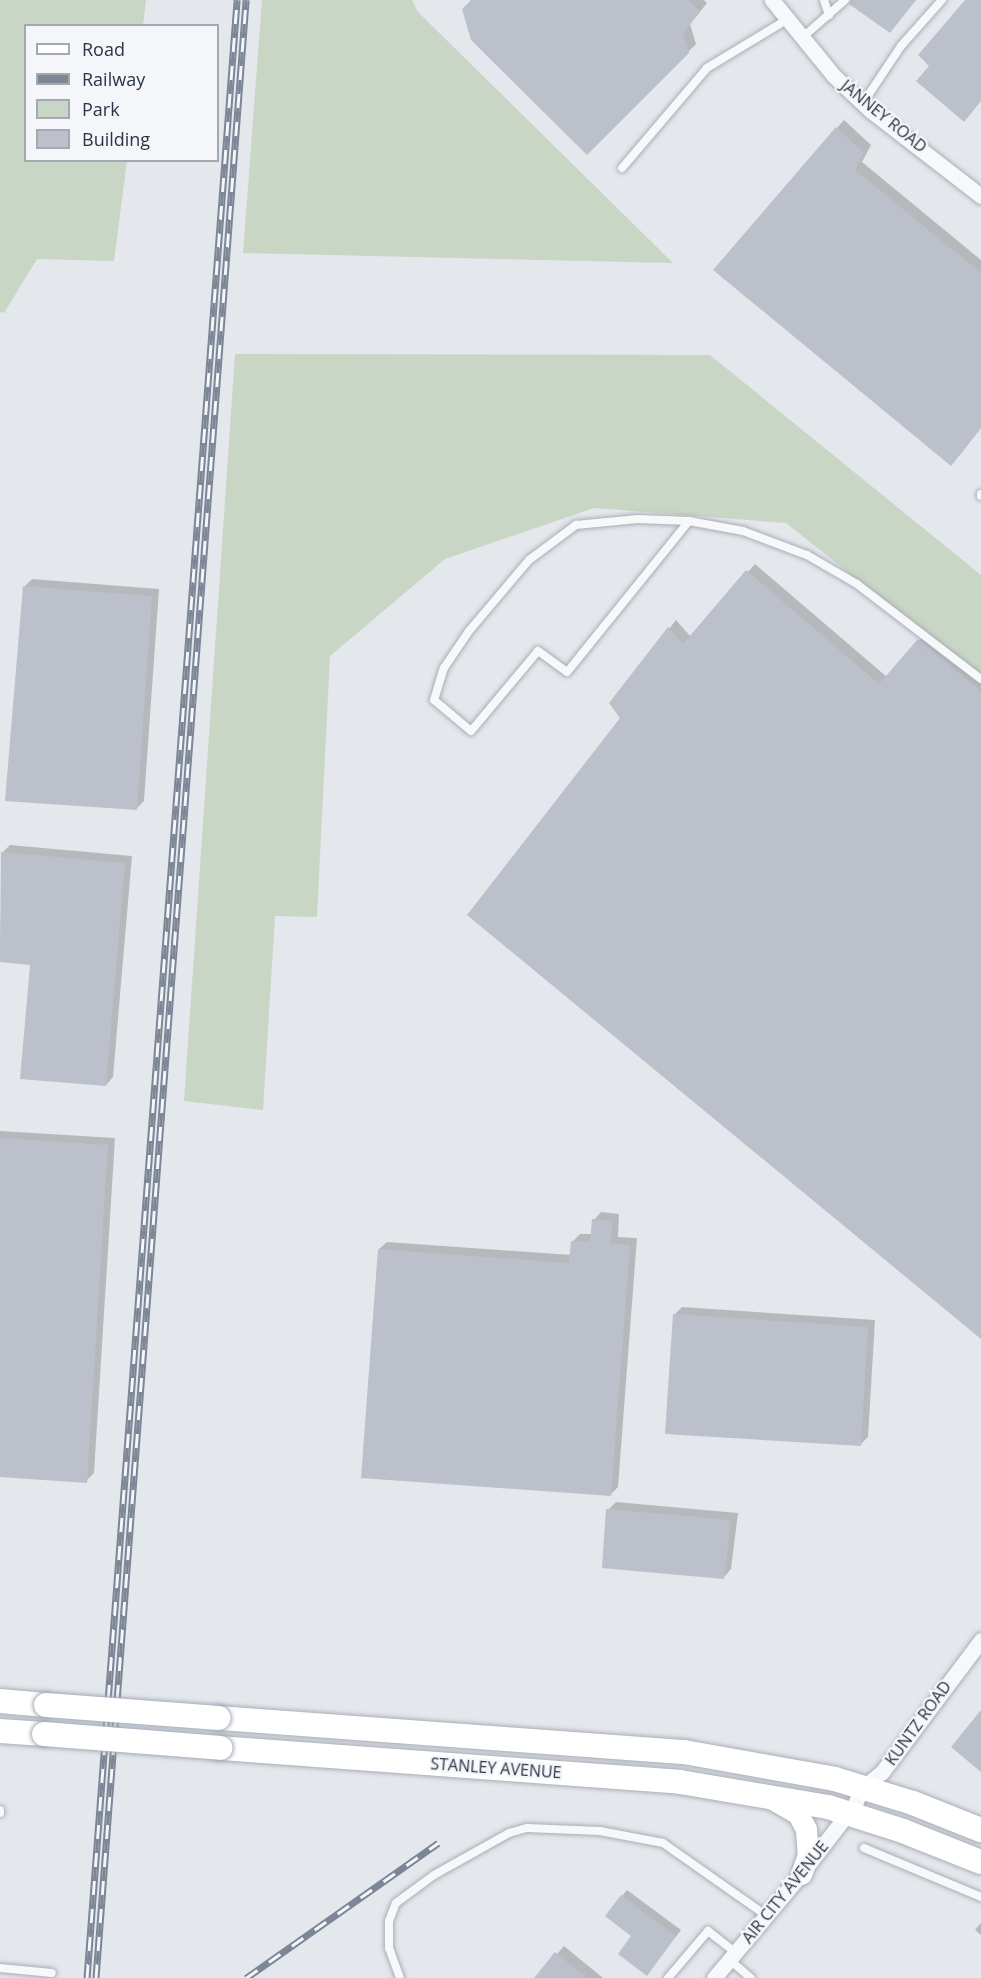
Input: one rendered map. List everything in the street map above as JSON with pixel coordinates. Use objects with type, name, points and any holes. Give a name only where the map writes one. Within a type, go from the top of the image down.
[{"type":"main road","name":"STANLEY AVENUE","points":[[0,1701],[684,1752],[824,1776],[854,1802],[981,1862]]},
{"type":"main road","name":"STANLEY AVENUE","points":[[0,1731],[680,1782],[760,1794],[854,1802],[913,1803],[981,1830]]},
{"type":"main road","points":[[760,1794],[798,1815],[806,1829],[808,1855],[801,1874]]},
{"type":"street","name":"JANNEY ROAD","points":[[772,0],[863,103],[980,193]]},
{"type":"street","name":"KUNTZ ROAD","points":[[854,1802],[882,1772],[981,1640]]},
{"type":"street","name":"AIR CITY AVENUE","points":[[714,1978],[801,1874],[854,1802]]},
{"type":"lane","points":[[824,0],[829,15]]},
{"type":"lane","points":[[803,37],[845,0]]},
{"type":"lane","points":[[863,103],[901,46],[942,0]]},
{"type":"lane","points":[[622,168],[707,68],[788,19]]},
{"type":"lane","points":[[689,521],[567,672],[538,651],[471,731],[434,700],[444,668],[510,578],[576,525],[638,519],[689,521],[742,531],[807,555],[857,584],[981,679]]},
{"type":"lane","points":[[400,1978],[389,1948],[389,1921],[396,1903],[444,1869],[509,1833],[527,1828],[600,1831],[663,1843],[767,1916]]},
{"type":"lane","points":[[864,1848],[981,1897]]},
{"type":"lane","points":[[668,1978],[708,1931],[751,1978]]},
{"type":"lane","points":[[0,1968],[52,1973]]},
{"type":"green space","points":[[0,0],[146,0],[143,24],[24,24],[24,162],[127,162],[114,261],[37,259],[4,313],[0,312]]},
{"type":"green space","points":[[262,0],[412,0],[418,12],[673,263],[243,253]]},
{"type":"green space","points":[[235,354],[710,355],[981,575],[981,678],[786,523],[594,508],[445,559],[330,656],[317,917],[275,916],[263,1110],[184,1101]]},
{"type":"building","points":[[471,0],[689,0],[700,12],[683,33],[689,53],[587,155],[471,40],[462,9]]},
{"type":"building","points":[[851,0],[916,0],[890,33],[849,4]]},
{"type":"building","points":[[965,0],[981,0],[981,101],[964,122],[916,81],[929,66],[918,55]]},
{"type":"building","points":[[836,127],[864,153],[855,170],[981,273],[981,428],[951,466],[713,270]]},
{"type":"building","points":[[746,570],[879,684],[918,639],[981,691],[981,1339],[467,915],[620,718],[609,703],[668,627],[683,644]]},
{"type":"building","points":[[23,586],[152,596],[137,810],[5,801]]},
{"type":"building","points":[[1,852],[125,863],[106,1086],[20,1079],[30,965],[0,962]]},
{"type":"building","points":[[0,1138],[108,1145],[87,1483],[0,1477]]},
{"type":"building","points":[[592,1219],[612,1221],[611,1244],[630,1245],[611,1496],[361,1478],[378,1249],[569,1263],[571,1241],[590,1242]]},
{"type":"building","points":[[673,1314],[868,1327],[861,1446],[665,1434]]},
{"type":"building","points":[[606,1509],[731,1520],[724,1579],[602,1568]]},
{"type":"building","points":[[981,1710],[981,1772],[951,1747]]},
{"type":"building","points":[[621,1895],[676,1936],[647,1976],[618,1954],[631,1936],[605,1916]]},
{"type":"building","points":[[555,1952],[587,1978],[534,1978]]},
{"type":"railway","points":[[87,1978],[237,0]]},
{"type":"railway","points":[[96,1978],[246,0]]},
{"type":"railway","points":[[246,1978],[438,1843]]}]
